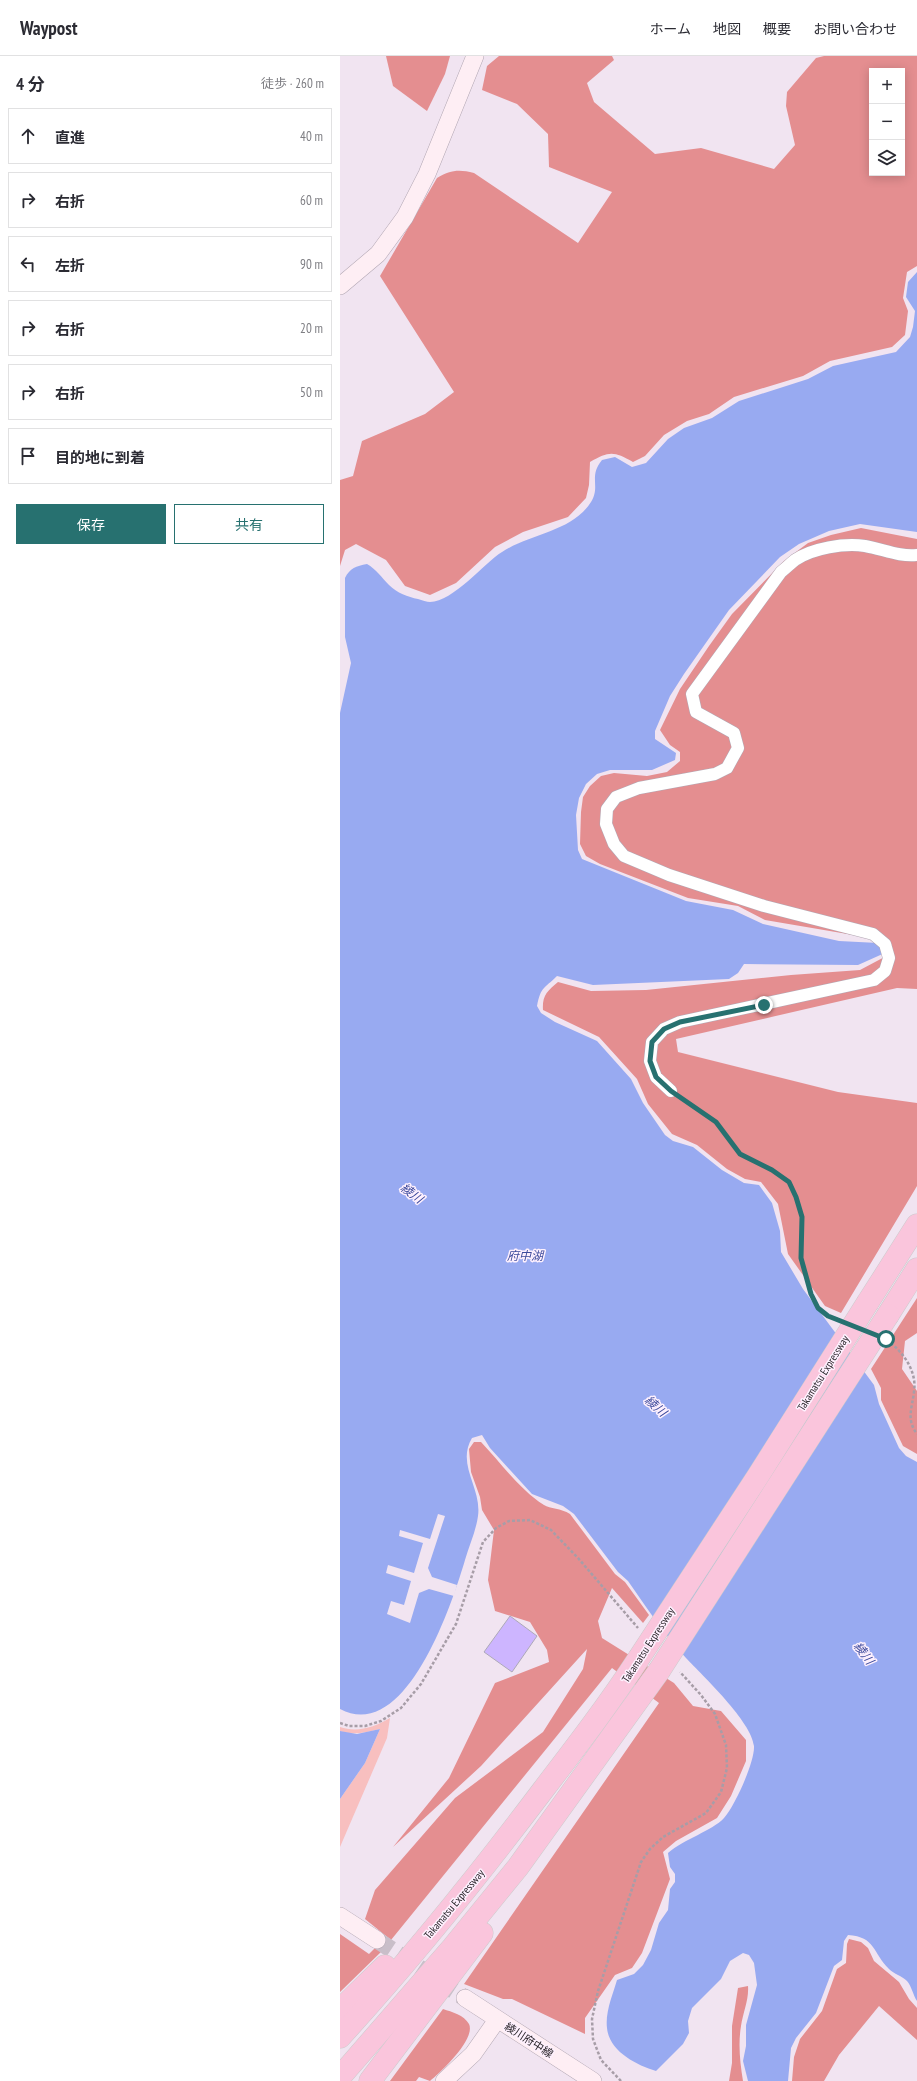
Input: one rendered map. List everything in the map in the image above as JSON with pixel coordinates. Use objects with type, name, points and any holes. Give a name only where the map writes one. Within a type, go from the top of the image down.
[{"type":"highway","name":"Takamatsu Expressway","points":[[340,2037],[421,1944],[494,1856],[611,1701],[758,1476],[917,1225]]},
{"type":"highway","name":"Takamatsu Expressway","points":[[340,2077],[443,1959],[518,1867],[630,1713],[659,1671],[917,1270]]},
{"type":"highway","points":[[370,2081],[419,2019],[526,1875],[630,1713]]},
{"type":"highway","points":[[340,2010],[378,1974],[450,1892],[494,1856]]},
{"type":"street","points":[[340,286],[378,254],[405,217],[427,174],[475,56]]},
{"type":"street","points":[[671,1091],[656,1077],[650,1061],[652,1042],[664,1029],[680,1022],[874,980],[885,971],[889,958],[886,944],[873,934],[764,906],[669,875],[624,856],[614,844],[606,824],[607,808],[616,797],[639,788],[715,774],[727,768],[738,748],[734,733],[696,712],[692,694],[781,572],[796,559],[818,551],[843,546],[864,546],[907,556],[917,555]]},
{"type":"street","points":[[340,1916],[377,1940]]},
{"type":"street","name":"綾川府中線","points":[[465,1998],[593,2081]]},
{"type":"street","points":[[444,2081],[473,2054],[498,2020]]},
{"type":"path","points":[[671,1091],[716,1122],[740,1154],[772,1170],[789,1182],[796,1197],[802,1217],[801,1258],[811,1294],[818,1308],[828,1316],[845,1322]]},
{"type":"path","points":[[886,1339],[902,1352],[912,1369],[915,1391],[909,1413],[911,1425],[917,1434]]},
{"type":"shaded area","points":[[386,56],[450,56],[445,74],[427,111],[393,86]]},
{"type":"shaded area","points":[[499,56],[612,56],[614,60],[587,83],[594,102],[655,154],[701,148],[774,169],[795,145],[786,106],[787,92],[816,58],[824,56],[917,56],[917,266],[907,272],[903,298],[908,311],[905,335],[892,347],[830,361],[803,376],[734,397],[709,414],[687,421],[664,435],[645,456],[633,462],[616,454],[607,454],[597,458],[590,462],[589,485],[586,498],[568,517],[523,532],[495,547],[456,583],[430,595],[405,586],[386,560],[356,544],[345,550],[340,566],[340,480],[353,476],[362,441],[425,414],[454,392],[380,276],[437,178],[446,173],[464,171],[474,173],[578,243],[612,192],[549,167],[548,134],[517,104],[482,90],[487,66]]},
{"type":"shaded area","points":[[861,528],[917,539],[917,989],[897,988],[676,1039],[678,1052],[838,1092],[917,1103],[917,1186],[841,1313],[825,1306],[788,1254],[778,1204],[761,1182],[745,1179],[727,1169],[697,1145],[672,1134],[648,1104],[637,1079],[599,1037],[543,1010],[543,1001],[546,994],[558,982],[591,991],[646,990],[791,975],[860,970],[892,953],[892,944],[871,938],[765,920],[738,906],[688,898],[600,864],[586,856],[580,844],[583,797],[590,786],[601,776],[614,773],[647,776],[667,772],[680,761],[680,752],[670,745],[660,730],[680,689],[732,614],[784,561],[808,543],[831,535]]},
{"type":"shaded area","points":[[917,1298],[917,1333],[905,1341],[902,1369],[917,1391],[917,1454],[903,1446],[881,1400],[881,1388],[871,1369]]},
{"type":"shaded area","points":[[474,1442],[481,1442],[518,1484],[535,1499],[546,1506],[570,1514],[615,1574],[625,1582],[649,1615],[643,1623],[612,1588],[598,1621],[602,1638],[674,1683],[693,1706],[721,1711],[746,1740],[746,1761],[731,1796],[717,1818],[676,1841],[663,1852],[670,1879],[642,1953],[632,1968],[615,1975],[585,2018],[585,2034],[512,1999],[503,1999],[464,1984],[659,1703],[612,1668],[391,1940],[365,1919],[375,1890],[455,1798],[543,1732],[583,1669],[587,1649],[481,1766],[393,1847],[449,1778],[495,1683],[549,1662],[547,1650],[530,1622],[495,1611],[488,1580],[494,1530],[482,1510],[480,1497],[471,1472],[469,1449]]},
{"type":"shaded area","points":[[390,1718],[387,1738],[340,1847],[340,1799],[365,1763],[380,1729],[360,1733],[350,1733],[340,1731],[340,1727],[346,1729],[366,1728]]},
{"type":"shaded area","points":[[340,1934],[369,1954],[377,1946],[383,1950],[340,1992]]},
{"type":"shaded area","points":[[849,1939],[861,1942],[868,1948],[874,1961],[899,1982],[909,1999],[917,2008],[917,2040],[879,2006],[839,2055],[824,2081],[792,2081],[794,2057],[800,2039],[822,2011],[837,1969],[846,1963],[847,1944]]},
{"type":"shaded area","points":[[748,1986],[748,1996],[740,2033],[740,2060],[743,2081],[729,2081],[732,2063],[732,2026],[738,1988]]},
{"type":"shaded area","points":[[443,2009],[461,2016],[469,2024],[470,2030],[463,2046],[449,2063],[430,2081],[419,2077],[416,2081],[390,2081]]},
{"type":"water","name":"府中湖","points":[[917,272],[917,532],[860,524],[829,531],[799,544],[780,557],[729,610],[670,696],[655,731],[655,739],[676,753],[675,760],[652,770],[610,770],[597,774],[586,784],[579,798],[576,815],[578,850],[582,859],[686,901],[733,910],[763,924],[839,941],[878,943],[887,952],[858,965],[744,964],[738,973],[729,979],[593,985],[557,976],[542,991],[537,1006],[541,1013],[555,1022],[597,1041],[631,1079],[643,1103],[665,1135],[673,1141],[693,1147],[722,1170],[744,1183],[759,1185],[772,1203],[780,1231],[781,1252],[803,1289],[874,1385],[879,1404],[899,1448],[906,1456],[917,1462],[917,2001],[907,1981],[889,1969],[869,1942],[857,1936],[848,1935],[844,1941],[842,1960],[834,1966],[816,2013],[796,2038],[791,2048],[788,2081],[748,2081],[743,2061],[746,2046],[746,2025],[757,1985],[754,1963],[749,1955],[743,1953],[730,1961],[721,1979],[692,2008],[688,2021],[689,2033],[683,2044],[656,2071],[632,2061],[613,2044],[607,2028],[608,2009],[617,1980],[634,1974],[643,1965],[651,1950],[659,1923],[668,1910],[670,1889],[675,1882],[675,1874],[670,1867],[668,1853],[682,1843],[719,1823],[724,1818],[744,1783],[751,1762],[754,1746],[751,1736],[736,1712],[671,1640],[628,1581],[618,1572],[574,1514],[563,1506],[532,1494],[490,1448],[482,1435],[472,1438],[468,1448],[467,1458],[478,1506],[477,1522],[459,1580],[437,1636],[422,1664],[405,1689],[386,1707],[364,1714],[340,1709],[340,713],[351,663],[345,637],[345,578],[354,568],[367,564],[392,588],[407,596],[430,602],[448,596],[502,552],[525,540],[562,526],[583,512],[594,496],[596,471],[602,460],[615,457],[632,467],[646,463],[668,439],[684,428],[712,418],[739,401],[808,379],[833,366],[896,352],[910,337],[913,327],[915,311],[906,297],[908,282]]},
{"type":"water","points":[[380,1729],[365,1763],[340,1799],[340,1731],[357,1734]]},
{"type":"pier","points":[[438,1514],[445,1516],[428,1568],[432,1577],[457,1585],[454,1596],[429,1589],[419,1593],[410,1623],[387,1614],[391,1601],[404,1605],[411,1581],[386,1573],[388,1565],[414,1573],[423,1543],[399,1536],[400,1530],[430,1539]]},
{"type":"building","points":[[510,1616],[537,1636],[512,1672],[484,1652]]},
{"type":"tunnel","points":[[377,1940],[465,1998]]},
{"type":"route","points":[[764,1005],[680,1022],[664,1029],[652,1042],[650,1061],[656,1077],[671,1091],[716,1122],[740,1154],[772,1170],[789,1182],[796,1197],[802,1217],[801,1258],[811,1294],[818,1308],[828,1316],[886,1339]]},
{"type":"water label","name":"綾川","points":[[412,1193]]},
{"type":"water label","name":"綾川","points":[[656,1406]]},
{"type":"water label","name":"綾川","points":[[864,1653]]}]
